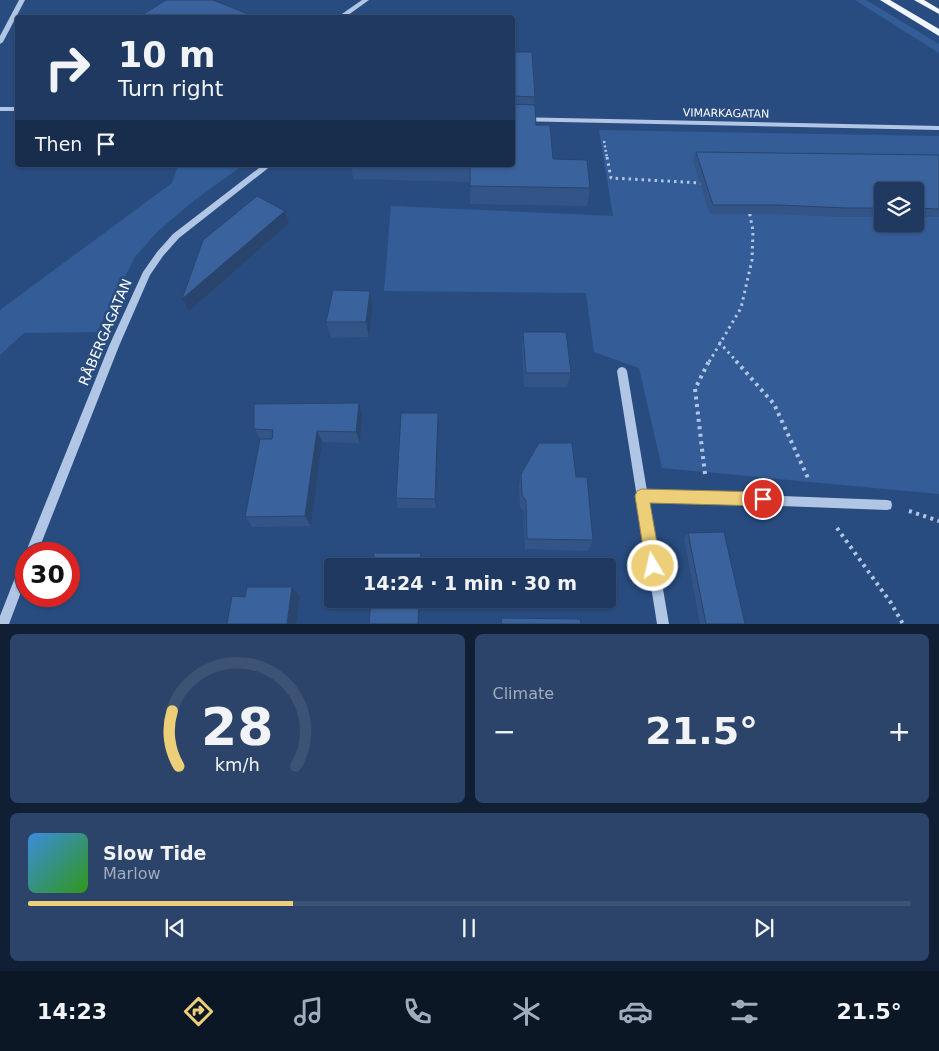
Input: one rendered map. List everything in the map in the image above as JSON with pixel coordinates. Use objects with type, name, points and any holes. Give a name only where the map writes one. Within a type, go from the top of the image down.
[{"type":"main road","points":[[884,0],[939,33]]},
{"type":"main road","points":[[918,0],[939,12]]},
{"type":"street","points":[[0,42],[22,0]]},
{"type":"street","points":[[344,15],[366,0]]},
{"type":"street","points":[[0,109],[15,109]]},
{"type":"street","name":"VIMARKAGATAN","points":[[515,119],[939,128]]},
{"type":"street","name":"RÅBERGAGATAN","points":[[36,542],[114,346],[146,274],[176,236],[265,167]]},
{"type":"street","points":[[622,371],[663,624]]},
{"type":"street","points":[[642,496],[707,497]]},
{"type":"street","points":[[3,624],[15,593]]},
{"type":"lane","points":[[707,497],[887,505]]},
{"type":"path","points":[[600,121],[611,178],[706,183]]},
{"type":"path","points":[[707,497],[695,389],[719,342],[741,308],[752,260],[752,231],[748,203]]},
{"type":"path","points":[[719,342],[774,404],[818,501],[891,603],[903,624]]},
{"type":"path","points":[[887,505],[939,521]]},
{"type":"shaded area","points":[[855,0],[866,0],[939,44],[939,53]]},
{"type":"shaded area","points":[[599,130],[939,136],[939,494],[662,468],[639,368],[594,352],[586,293],[384,291],[391,206],[613,216]]},
{"type":"shaded area","points":[[177,167],[240,167],[192,202],[157,232],[135,257],[97,332],[24,333],[0,355],[0,310],[172,183]]},
{"type":"building","points":[[166,0],[213,0],[250,15],[142,15]]},
{"type":"building","points":[[515,52],[532,52],[535,97],[515,96]]},
{"type":"building","points":[[515,104],[535,105],[536,125],[550,125],[553,159],[587,160],[590,188],[470,186],[470,167],[515,167]]},
{"type":"building","points":[[696,152],[939,155],[939,209],[924,208],[924,182],[874,182],[874,208],[713,205]]},
{"type":"building","points":[[257,196],[285,211],[182,299],[203,240]]},
{"type":"building","points":[[333,290],[370,291],[366,322],[326,322]]},
{"type":"building","points":[[523,332],[566,332],[571,373],[526,373]]},
{"type":"building","points":[[359,403],[356,432],[317,431],[305,516],[245,517],[260,439],[272,439],[273,430],[254,429],[254,404]]},
{"type":"building","points":[[401,413],[438,413],[435,499],[396,498]]},
{"type":"building","points":[[539,443],[572,443],[576,477],[587,477],[593,540],[527,539],[526,501],[522,495],[521,474]]},
{"type":"building","points":[[724,532],[745,624],[706,624],[688,533]]},
{"type":"building","points":[[374,553],[421,553],[421,558],[374,558]]},
{"type":"building","points":[[247,587],[292,587],[287,624],[227,624],[232,596],[245,597]]},
{"type":"building","points":[[370,608],[419,608],[418,624],[369,624]]},
{"type":"building","points":[[501,618],[580,619],[581,624],[502,624]]},
{"type":"route","points":[[653,566],[642,496],[763,499]]}]
